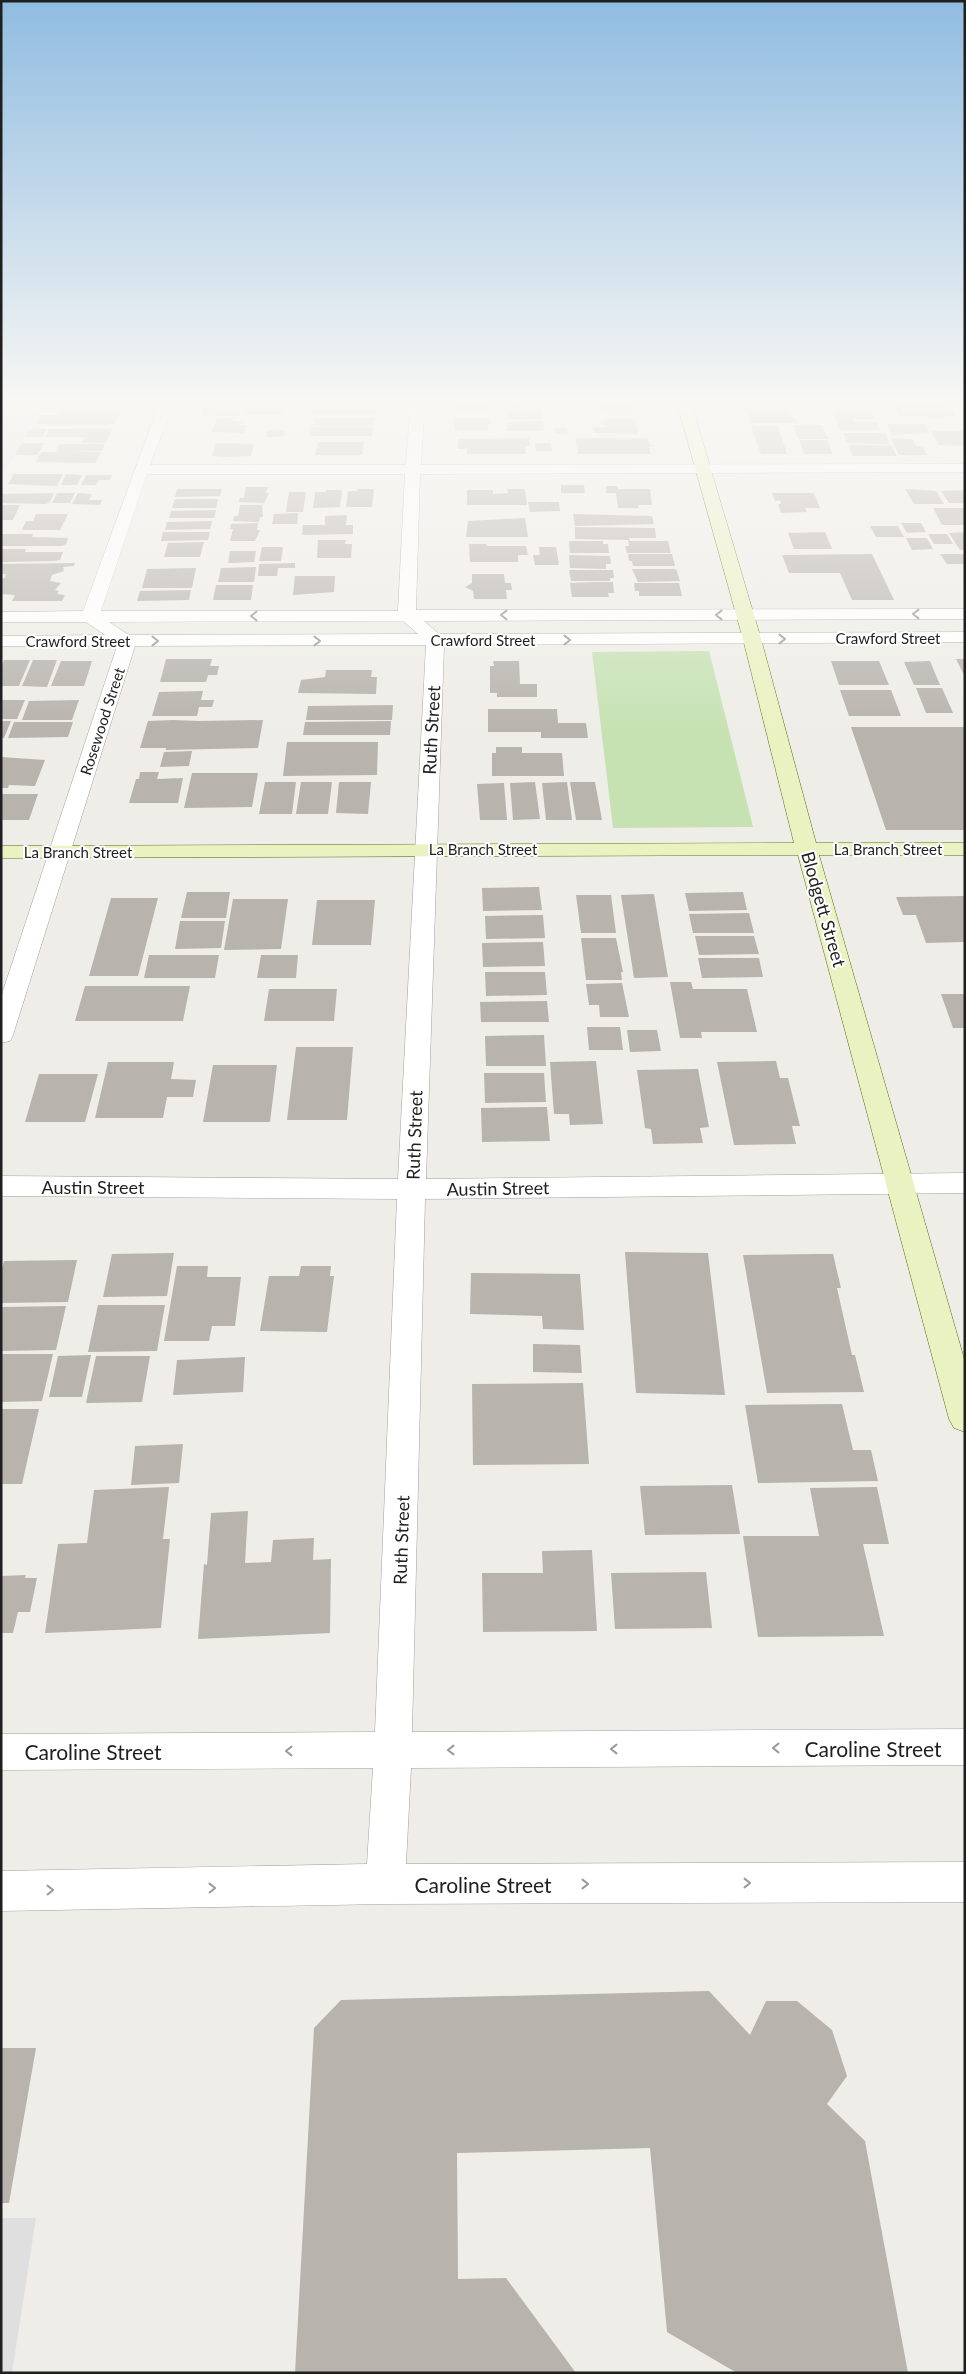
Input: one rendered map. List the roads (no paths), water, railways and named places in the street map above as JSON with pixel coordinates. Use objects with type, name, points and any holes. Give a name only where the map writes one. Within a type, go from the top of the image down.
[{"type":"street","points":[[127,510],[90,617],[127,642]]},
{"type":"street","points":[[411,510],[406,615],[435,640]]},
{"type":"street","name":"Blodgett Street","points":[[715,510],[752,639],[807,850],[965,1419]]},
{"type":"street","name":"Crawford Street","points":[[1,617],[965,614]]},
{"type":"street","name":"Crawford Street","points":[[1,641],[127,642],[965,637]]},
{"type":"street","name":"Ruth Street","points":[[386,1884],[395,1750],[424,849],[435,640]]},
{"type":"street","name":"Rosewood Street","points":[[1,1035],[127,642]]},
{"type":"street","name":"La Branch Street","points":[[1,852],[424,849],[965,849]]},
{"type":"street","name":"Austin Street","points":[[1,1186],[412,1189],[965,1183]]},
{"type":"street","name":"Caroline Street","points":[[1,1752],[965,1747]]},
{"type":"street","name":"Caroline Street","points":[[1,1891],[386,1884],[965,1882]]}]
